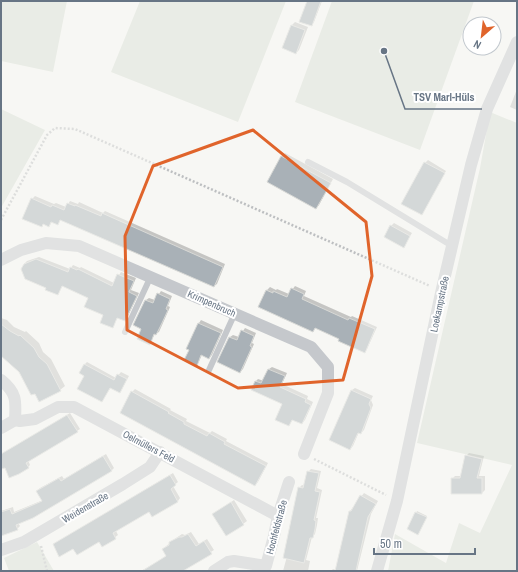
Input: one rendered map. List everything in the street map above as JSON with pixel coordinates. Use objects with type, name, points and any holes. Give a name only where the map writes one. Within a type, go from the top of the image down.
[{"type":"street","name":"Loekampstraße","points":[[377,571],[397,501],[442,291],[471,165],[487,109],[517,42]]},
{"type":"street","name":"Krimpenbruch","points":[[1,260],[21,250],[46,243],[80,246],[311,347],[328,367],[328,393],[304,454]]},
{"type":"street","points":[[1,380],[8,385],[16,400],[15,420],[1,428]]},
{"type":"street","name":"Oelmüllers Feld","points":[[15,420],[35,420],[58,406],[74,407],[278,516]]},
{"type":"street","name":"Weidenstraße","points":[[1,550],[24,542],[150,467],[160,452]]},
{"type":"street","name":"Hochfeldstraße","points":[[214,571],[228,562],[234,561],[266,568],[278,516],[289,482]]},
{"type":"lane","points":[[308,162],[347,182],[452,246]]},
{"type":"lane","points":[[125,332],[151,276]]},
{"type":"lane","points":[[209,370],[235,313]]},
{"type":"path","points":[[1,220],[47,135],[55,128],[75,129],[442,291]]},
{"type":"path","points":[[304,454],[397,501]]},
{"type":"path","points":[[38,534],[46,571]]},
{"type":"highlighted area","points":[[253,130],[366,222],[372,276],[343,380],[238,388],[127,330],[125,236],[153,166]]},
{"type":"shaded area","points":[[1,1],[67,1],[53,72],[1,61]]},
{"type":"shaded area","points":[[140,1],[286,1],[238,122],[111,72]]},
{"type":"shaded area","points":[[332,1],[474,1],[469,16],[462,16],[462,34],[420,150],[295,102]]},
{"type":"shaded area","points":[[1,109],[45,130],[1,208]]},
{"type":"shaded area","points":[[490,112],[517,123],[517,571],[388,571],[395,534],[446,563],[459,523],[480,533],[512,465],[417,443],[480,168]]},
{"type":"shaded area","points":[[37,542],[54,571],[9,571],[4,558]]},
{"type":"building","points":[[307,1],[321,1],[312,26],[299,22]]},
{"type":"building","points":[[291,25],[305,30],[296,54],[282,48]]},
{"type":"building","points":[[281,156],[331,183],[316,209],[267,182]]},
{"type":"building","points":[[424,162],[445,173],[422,215],[401,204]]},
{"type":"building","points":[[31,198],[51,207],[52,205],[64,210],[67,203],[101,216],[102,213],[223,267],[214,287],[60,220],[58,225],[51,222],[49,227],[43,224],[42,227],[22,219]]},
{"type":"building","points":[[390,225],[410,236],[404,248],[384,237]]},
{"type":"building","points":[[36,259],[68,272],[70,267],[77,270],[78,269],[112,286],[117,274],[134,281],[129,292],[137,296],[125,321],[117,318],[113,328],[100,323],[103,315],[84,307],[88,298],[62,286],[58,295],[25,279],[21,269],[24,264]]},
{"type":"building","points":[[291,288],[304,294],[302,299],[348,320],[349,318],[375,329],[365,353],[338,341],[339,339],[315,328],[313,332],[258,307],[266,290],[273,293],[273,291],[287,297]]},
{"type":"building","points":[[157,293],[170,299],[166,309],[168,310],[156,335],[154,334],[150,345],[137,339],[141,329],[133,325],[145,300],[153,303]]},
{"type":"building","points":[[198,323],[221,333],[209,359],[201,355],[197,366],[184,360],[189,350],[186,349]]},
{"type":"building","points":[[1,324],[10,331],[19,336],[20,335],[34,348],[39,357],[47,364],[61,391],[39,402],[35,394],[31,395],[19,372],[1,356]]},
{"type":"building","points":[[241,330],[254,336],[250,346],[252,347],[240,373],[217,362],[229,337],[237,340]]},
{"type":"building","points":[[84,364],[114,380],[117,374],[127,379],[120,393],[110,388],[102,402],[77,389],[84,376],[79,373]]},
{"type":"building","points":[[268,369],[285,376],[280,387],[306,399],[305,402],[311,405],[302,424],[292,420],[289,426],[275,420],[282,404],[251,390],[255,381],[261,383]]},
{"type":"building","points":[[351,390],[371,399],[369,404],[371,408],[361,434],[358,433],[350,450],[329,440]]},
{"type":"building","points":[[131,391],[169,412],[168,413],[184,422],[184,424],[207,436],[209,433],[225,442],[224,444],[266,466],[255,486],[120,413]]},
{"type":"building","points":[[67,415],[78,432],[26,463],[29,468],[9,478],[5,468],[1,469],[1,454]]},
{"type":"building","points":[[465,455],[482,459],[477,478],[482,478],[482,494],[451,494],[451,478],[460,478]]},
{"type":"building","points":[[103,456],[112,471],[33,518],[16,525],[18,530],[1,536],[1,512],[10,509],[12,514],[42,501],[36,491],[59,478],[61,481]]},
{"type":"building","points":[[307,471],[319,473],[315,491],[320,492],[314,520],[316,521],[313,538],[310,538],[304,563],[283,558],[298,487],[303,488]]},
{"type":"building","points":[[170,475],[176,485],[171,489],[178,502],[152,517],[149,512],[113,533],[116,539],[102,547],[99,542],[77,555],[73,549],[59,557],[53,544]]},
{"type":"building","points":[[360,495],[376,504],[368,517],[356,571],[335,571],[349,511],[351,511]]},
{"type":"building","points":[[231,502],[244,525],[226,536],[212,514]]},
{"type":"building","points":[[415,512],[427,517],[418,535],[407,529]]},
{"type":"building","points":[[188,534],[196,546],[204,541],[212,554],[183,571],[142,571],[166,556],[162,549],[169,545],[169,542]]},
{"type":"place","name":"TSV Marl-Hüls","points":[[384,51]]}]
